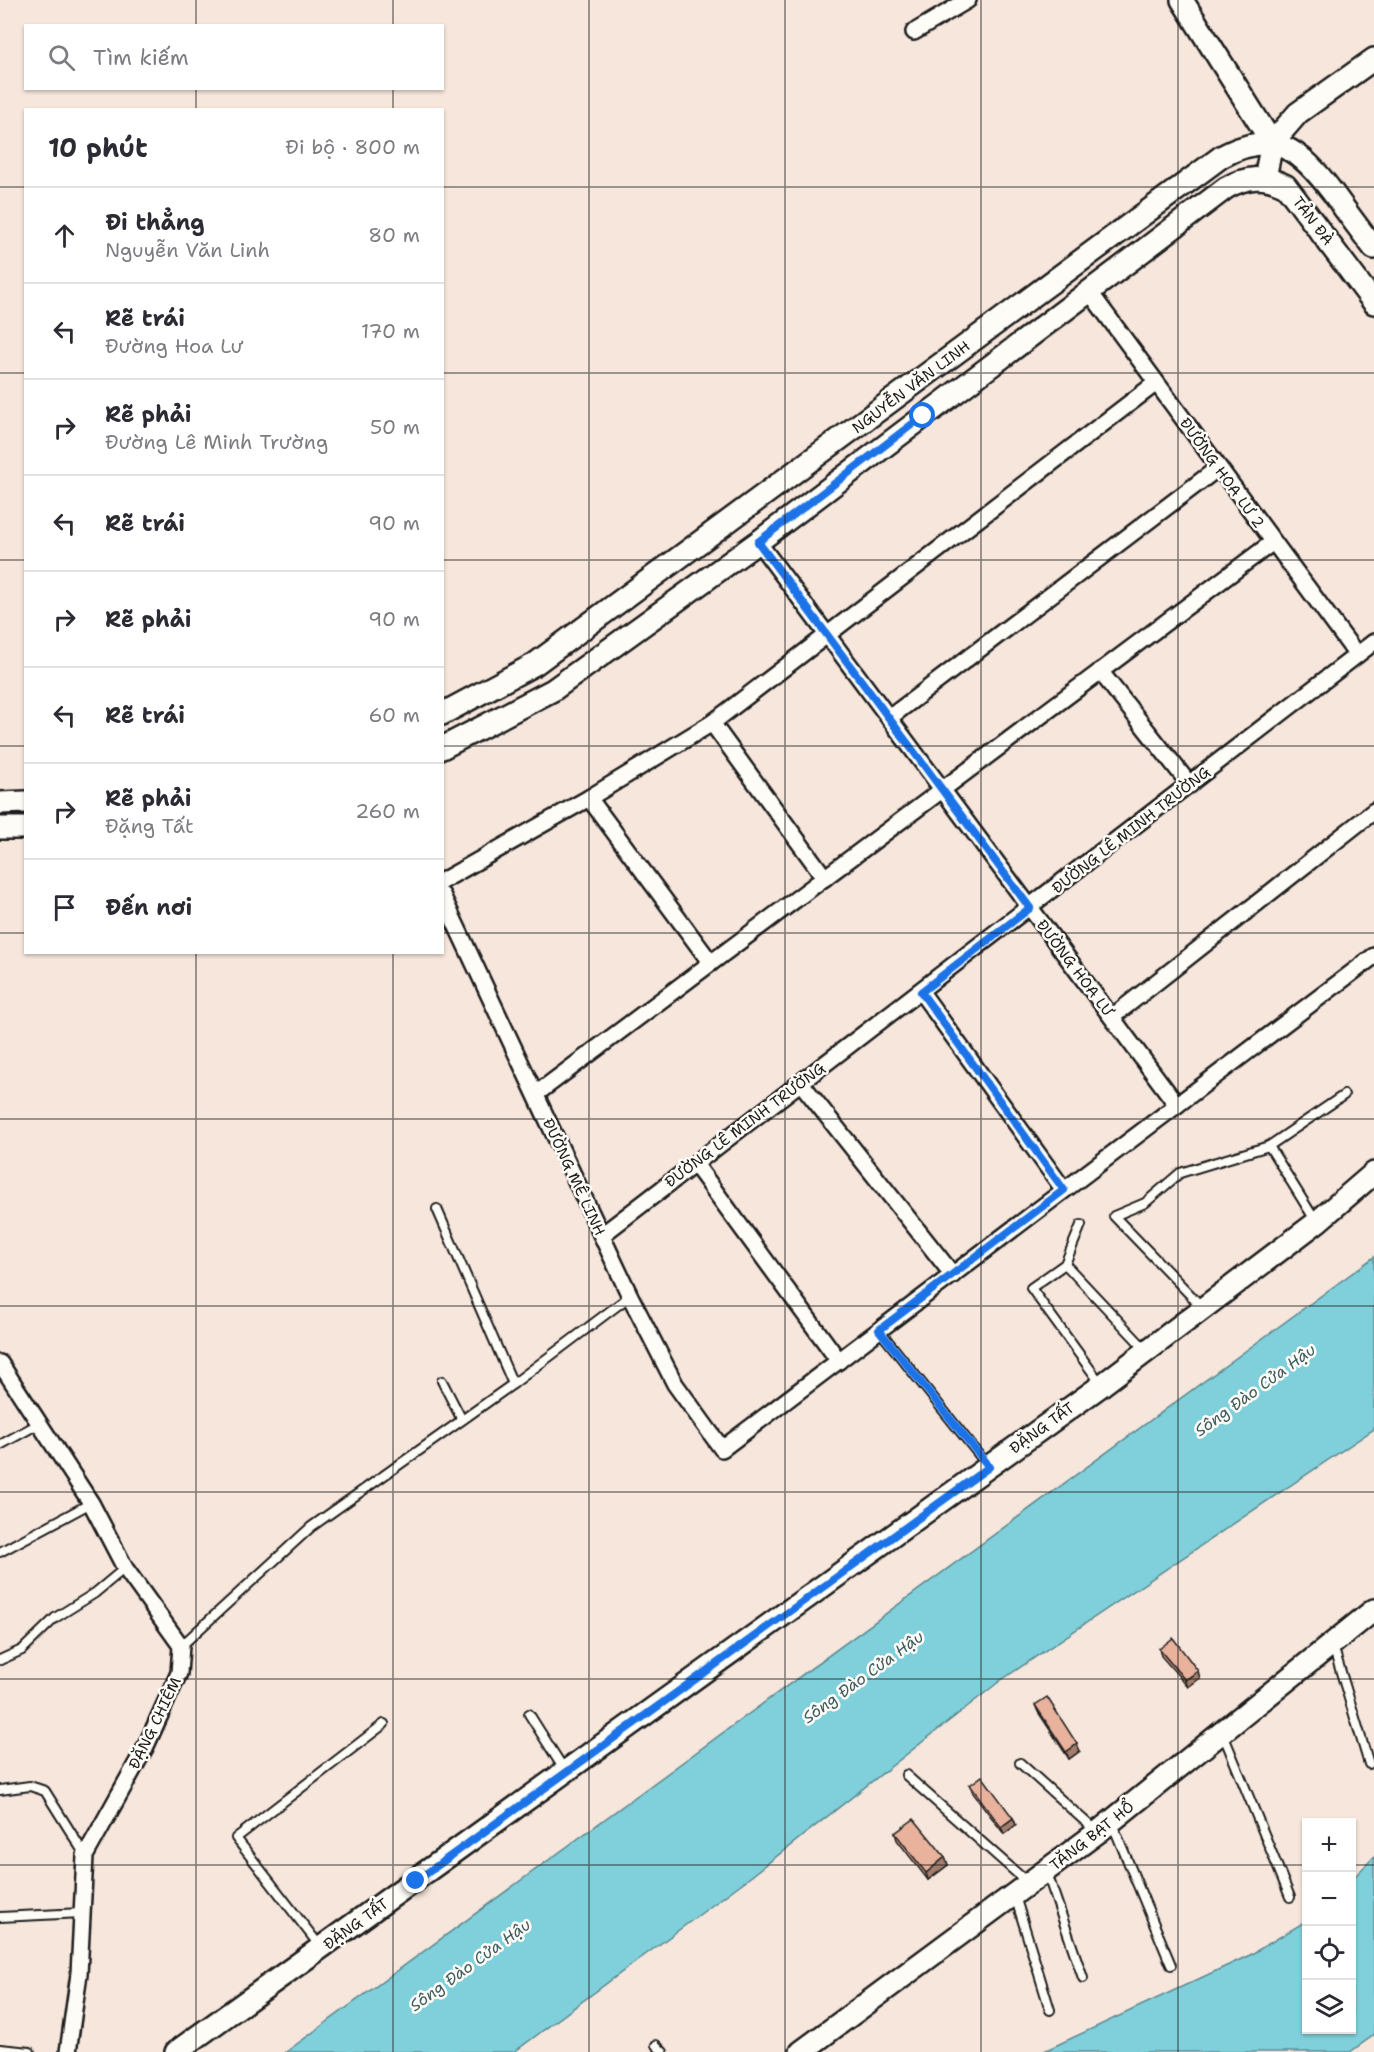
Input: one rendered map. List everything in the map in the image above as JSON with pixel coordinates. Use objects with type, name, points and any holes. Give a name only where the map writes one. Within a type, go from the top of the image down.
[{"type":"main road","points":[[1182,0],[1272,143],[1299,154],[1314,168],[1374,248]]},
{"type":"main road","points":[[1265,178],[1272,143],[1298,113],[1374,59]]},
{"type":"main road","name":"NGUYỄN VĂN LINH","points":[[444,713],[535,664],[679,560],[1221,157],[1239,147],[1272,143]]},
{"type":"main road","name":"NGUYỄN VĂN LINH","points":[[444,747],[553,690],[758,542],[1226,188],[1240,180],[1265,178]]},
{"type":"main road","name":"TẢN ĐÀ","points":[[1265,178],[1286,186],[1374,303]]},
{"type":"main road","points":[[679,560],[698,586]]},
{"type":"main road","points":[[0,803],[24,802]]},
{"type":"main road","points":[[0,828],[24,828]]},
{"type":"main road","name":"ĐẶNG TẤT","points":[[176,2052],[1102,1385],[1204,1310],[1317,1222],[1374,1173]]},
{"type":"main road","name":"TĂNG BẠT HỔ","points":[[801,2052],[1105,1827],[1374,1610]]},
{"type":"street","points":[[914,32],[968,0]]},
{"type":"street","name":"ĐƯỜNG HOA LƯ 2","points":[[1089,291],[1357,655]]},
{"type":"street","points":[[444,880],[589,798],[712,723],[1156,383]]},
{"type":"street","points":[[889,718],[1218,468]]},
{"type":"street","name":"ĐƯỜNG HOA LƯ","points":[[758,542],[1177,1105]]},
{"type":"street","points":[[536,1095],[1273,542]]},
{"type":"street","name":"ĐƯỜNG LÊ MINH TRƯỜNG","points":[[602,1235],[1374,642]]},
{"type":"street","points":[[1100,672],[1190,785]]},
{"type":"street","points":[[712,723],[825,878]]},
{"type":"street","points":[[589,798],[711,963]]},
{"type":"street","points":[[1112,1017],[1374,811]]},
{"type":"street","name":"ĐƯỜNG MÊ LINH","points":[[444,899],[630,1296],[675,1384],[722,1449],[839,1361]]},
{"type":"street","points":[[695,1164],[839,1361],[1374,956]]},
{"type":"street","points":[[921,992],[1064,1190]]},
{"type":"street","points":[[801,1083],[953,1275]]},
{"type":"street","points":[[0,1363],[91,1503],[125,1568],[181,1646]]},
{"type":"street","name":"ĐẶNG CHIÊM","points":[[68,2052],[79,1974],[86,1856],[145,1748],[179,1673],[181,1646]]},
{"type":"lane","points":[[1204,1310],[1114,1215],[1145,1203],[1180,1173],[1269,1146],[1344,1095]]},
{"type":"lane","points":[[1269,1146],[1317,1222]]},
{"type":"lane","points":[[438,1209],[513,1384]]},
{"type":"lane","points":[[1082,1225],[1065,1264],[1031,1288],[1102,1385]]},
{"type":"lane","points":[[1065,1264],[1147,1351]]},
{"type":"lane","points":[[181,1646],[311,1527],[513,1384],[630,1296]]},
{"type":"lane","points":[[879,1330],[989,1467]]},
{"type":"lane","points":[[442,1381],[462,1420]]},
{"type":"lane","points":[[0,1445],[40,1423]]},
{"type":"lane","points":[[0,1552],[91,1503]]},
{"type":"lane","points":[[0,1660],[22,1650],[55,1618],[95,1593],[125,1568]]},
{"type":"lane","points":[[1332,1645],[1369,1764]]},
{"type":"lane","points":[[529,1714],[566,1773]]},
{"type":"lane","points":[[322,1949],[236,1838],[384,1724]]},
{"type":"lane","points":[[1223,1733],[1290,1897]]},
{"type":"lane","points":[[1020,1763],[1105,1827],[1171,1965]]},
{"type":"lane","points":[[906,1775],[1022,1889],[1050,2010]]},
{"type":"lane","points":[[0,1790],[30,1786],[45,1791],[86,1856]]},
{"type":"lane","points":[[1046,1871],[1083,1978]]},
{"type":"lane","points":[[0,1917],[83,1913]]},
{"type":"lane","points":[[656,2045],[663,2052]]},
{"type":"lane","points":[[0,2049],[30,2052]]},
{"type":"water","name":"Sông Đào Cửa Hậu","points":[[1374,1257],[1374,1429],[1000,1681],[749,1878],[514,2052],[286,2052]]},
{"type":"water","points":[[1374,1857],[1374,2035],[1350,2052],[1042,2052],[1250,1955],[1302,1923],[1302,2034],[1356,2034],[1356,1875]]},
{"type":"building","points":[[1173,1638],[1198,1671],[1185,1680],[1159,1649]]},
{"type":"building","points":[[1047,1697],[1077,1744],[1066,1752],[1035,1705]]},
{"type":"building","points":[[982,1776],[1013,1818],[1001,1827],[970,1785]]},
{"type":"building","points":[[914,1819],[945,1857],[926,1873],[895,1833]]},
{"type":"route","points":[[416,1881],[989,1467],[879,1330],[1064,1190],[921,992],[1030,908],[758,542],[923,416]]}]
